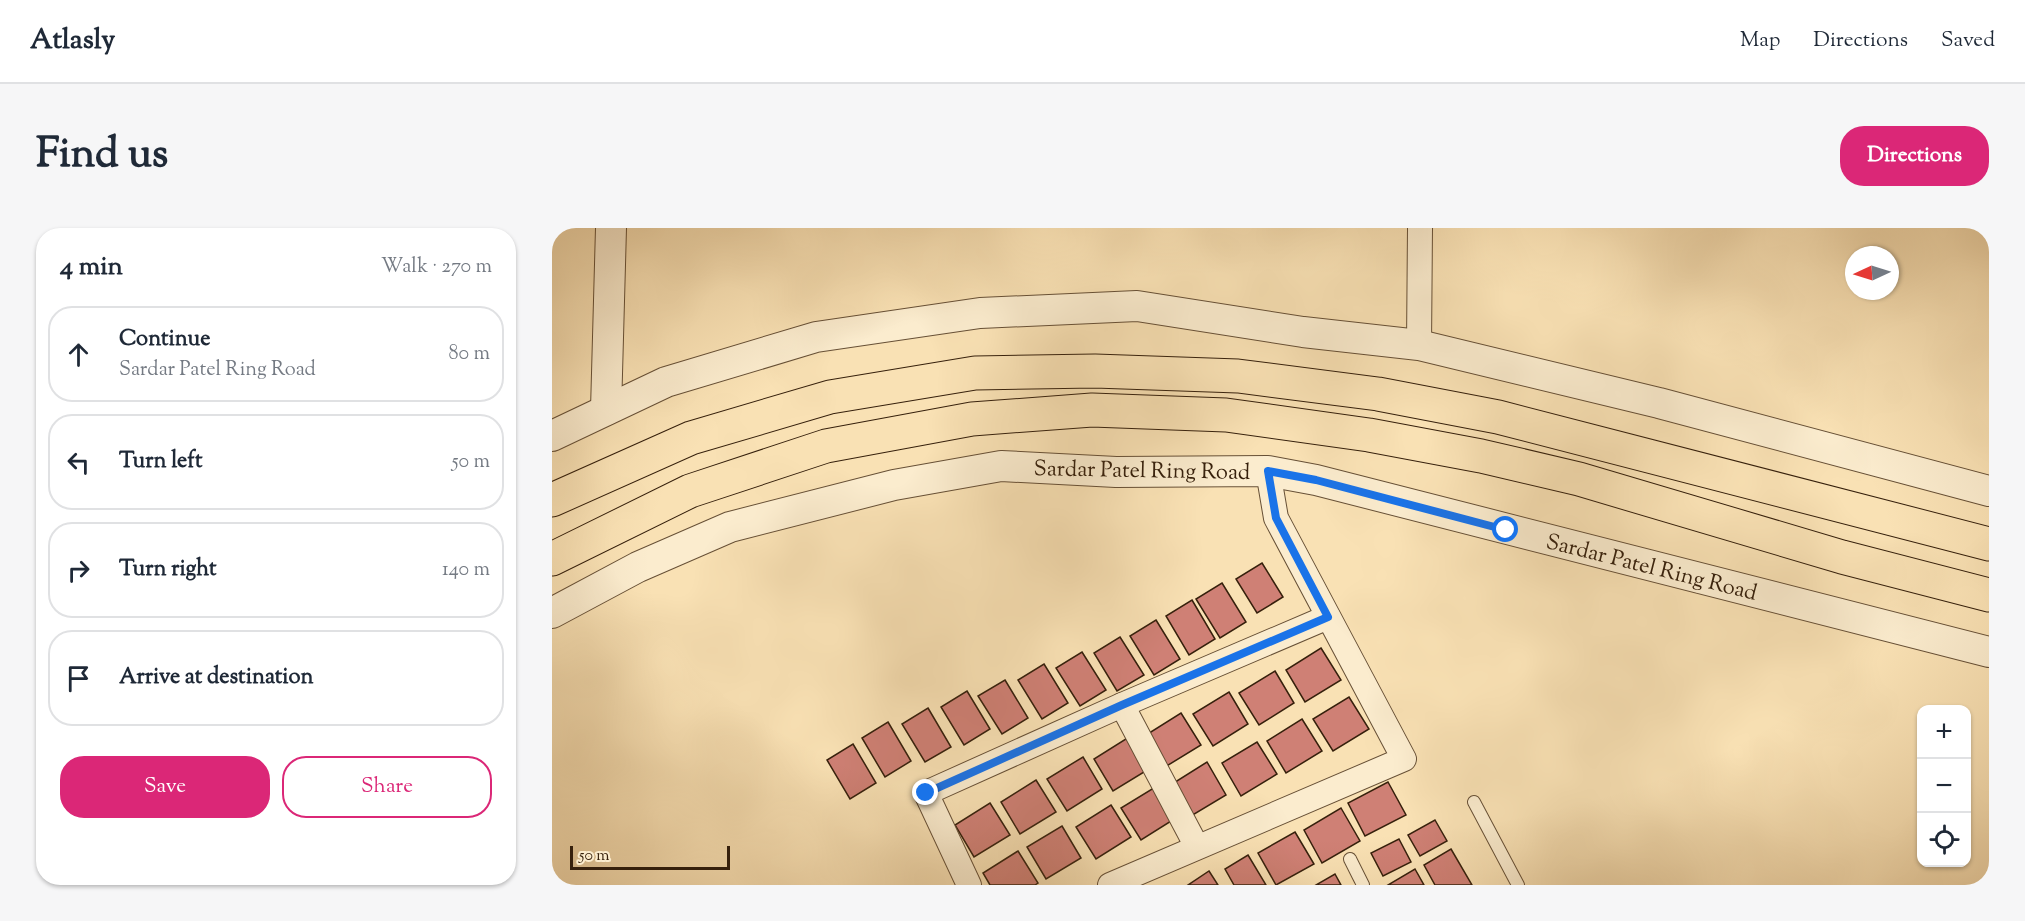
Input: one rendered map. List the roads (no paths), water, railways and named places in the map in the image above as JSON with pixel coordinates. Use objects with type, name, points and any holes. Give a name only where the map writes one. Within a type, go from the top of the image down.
[{"type":"highway","points":[[552,500],[691,438],[830,397],[975,373],[1107,371],[1238,376],[1378,394],[1498,417],[1989,544]]},
{"type":"highway","points":[[552,559],[690,491],[826,446],[972,419],[1092,410],[1226,415],[1369,435],[1481,456],[1579,479],[1842,557],[1989,595]]},
{"type":"street","points":[[611,228],[616,406]]},
{"type":"street","points":[[616,406],[629,228]]},
{"type":"street","points":[[1419,345],[1420,228]]},
{"type":"street","points":[[552,436],[666,382],[816,337],[980,313],[1137,306],[1304,332],[1419,345],[1659,403],[1989,491]]},
{"type":"street","name":"Sardar Patel Ring Road","points":[[552,614],[638,567],[730,527],[894,484],[1001,466],[1116,472],[1268,471],[1316,480],[1989,652]]},
{"type":"street","points":[[1110,885],[1404,759],[1276,518],[1268,471]]},
{"type":"street","points":[[969,885],[926,793],[1122,705],[1328,617]]},
{"type":"street","points":[[1122,705],[1197,847]]},
{"type":"lane","points":[[1474,802],[1518,885]]},
{"type":"lane","points":[[1350,859],[1363,885]]}]
